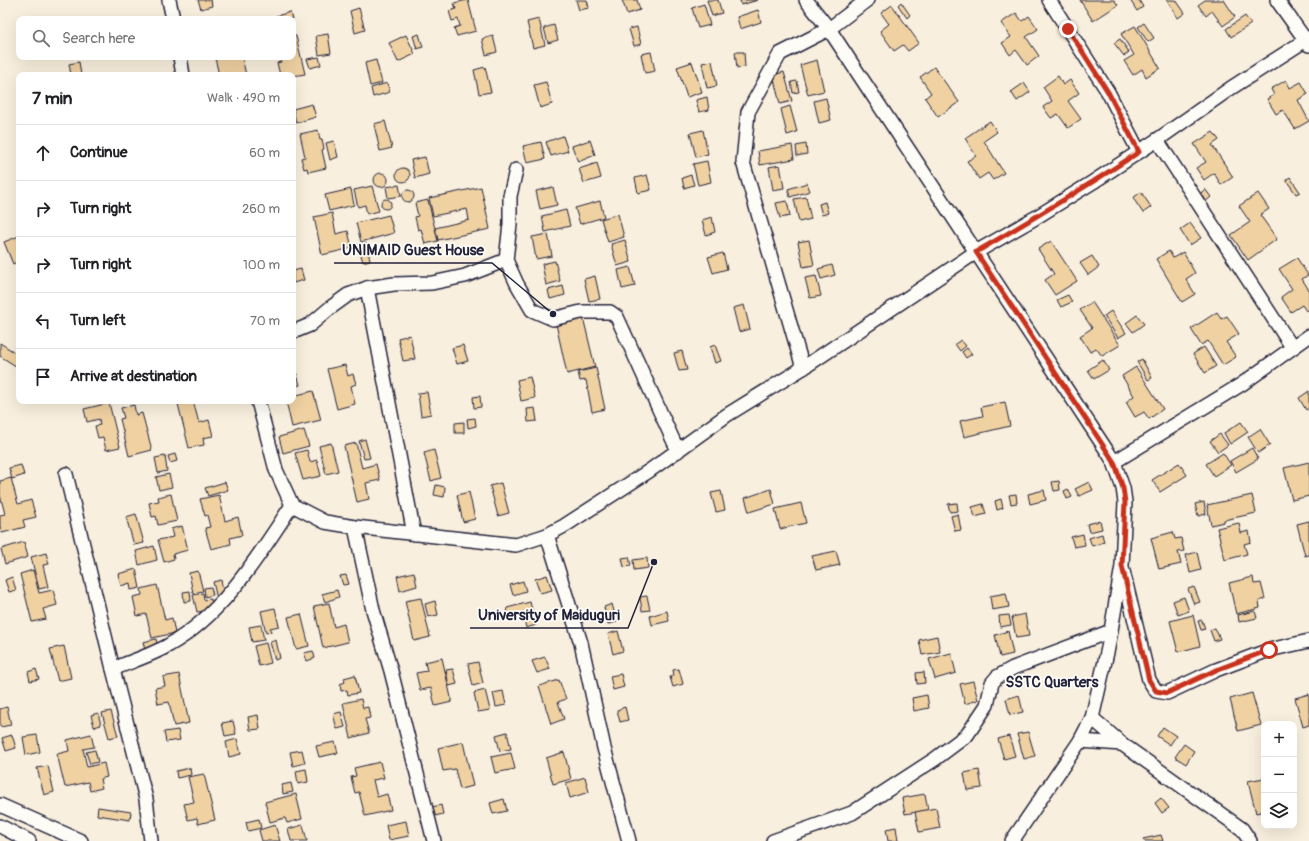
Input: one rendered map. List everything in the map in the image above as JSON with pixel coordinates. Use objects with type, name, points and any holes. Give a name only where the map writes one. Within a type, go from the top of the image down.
[{"type":"street","points":[[169,0],[172,16]]},
{"type":"street","points":[[806,0],[829,29],[1114,462],[1123,488],[1125,502],[1122,566],[1108,648],[1092,718],[1080,741],[1012,841]]},
{"type":"street","points":[[803,368],[742,162],[748,112],[780,54],[829,29],[867,0]]},
{"type":"street","points":[[1049,0],[1108,92],[1139,152]]},
{"type":"street","points":[[259,404],[276,470],[292,505],[325,522],[355,527],[516,545],[547,535],[564,526],[649,471],[727,415],[803,368],[976,252],[1093,182],[1157,140],[1231,88],[1308,41],[1277,0]]},
{"type":"street","points":[[180,60],[182,72]]},
{"type":"street","points":[[1157,140],[1292,347]]},
{"type":"street","points":[[516,170],[510,196],[510,224],[506,260],[517,284],[532,310],[553,319],[581,312],[610,312],[617,317],[678,451]]},
{"type":"street","points":[[296,331],[310,325],[348,295],[367,288],[394,284],[432,283],[464,276],[506,260]]},
{"type":"street","points":[[367,288],[414,534]]},
{"type":"street","points":[[1114,462],[1242,384],[1309,336]]},
{"type":"street","points":[[66,474],[146,799],[151,841]]},
{"type":"street","points":[[113,669],[169,645],[201,624],[220,604],[257,556],[292,505]]},
{"type":"street","points":[[355,527],[373,610],[391,671],[434,841]]},
{"type":"street","points":[[547,535],[581,643],[604,748],[629,841]]},
{"type":"street","points":[[1122,566],[1149,680],[1156,691],[1167,693],[1216,670],[1269,650],[1309,641]]},
{"type":"street","points":[[772,841],[852,813],[940,755],[967,735],[987,705],[992,683],[996,678],[1013,668],[1111,631]]},
{"type":"street","points":[[1092,718],[1122,744],[1242,830],[1250,841]]},
{"type":"street","points":[[1080,741],[1122,744]]},
{"type":"street","points":[[0,805],[81,841]]},
{"type":"street","points":[[0,826],[29,841]]},
{"type":"building","points":[[198,0],[211,0],[212,6],[201,9]]},
{"type":"building","points":[[468,0],[476,31],[457,36],[454,28],[460,26],[458,19],[452,21],[449,11],[456,9],[454,3]]},
{"type":"building","points":[[576,0],[587,0],[589,8],[579,10]]},
{"type":"building","points":[[622,0],[637,0],[640,10],[627,14]]},
{"type":"building","points":[[707,0],[718,0],[722,13],[712,16]]},
{"type":"building","points":[[740,0],[758,0],[741,5]]},
{"type":"building","points":[[1080,0],[1114,0],[1118,5],[1093,21]]},
{"type":"building","points":[[1130,0],[1139,0],[1143,7],[1137,11]]},
{"type":"building","points":[[1167,0],[1176,0],[1185,13],[1178,18]]},
{"type":"building","points":[[1205,0],[1224,0],[1235,17],[1223,26],[1212,11],[1206,16],[1198,5]]},
{"type":"building","points":[[901,2],[910,15],[907,18],[898,5]]},
{"type":"building","points":[[704,4],[710,25],[698,28],[692,8]]},
{"type":"building","points":[[892,5],[919,43],[908,51],[903,45],[894,51],[880,31],[889,24],[881,13]]},
{"type":"building","points":[[359,8],[365,30],[355,33],[350,11]]},
{"type":"building","points":[[758,10],[761,22],[740,29],[737,17]]},
{"type":"building","points":[[290,12],[291,16],[276,16]]},
{"type":"building","points":[[1016,13],[1022,21],[1029,16],[1038,29],[1026,37],[1039,56],[1027,65],[1016,50],[1010,55],[1002,43],[1011,37],[1001,23]]},
{"type":"building","points":[[1245,16],[1251,24],[1231,37],[1226,29]]},
{"type":"building","points":[[539,19],[545,45],[533,48],[527,22]]},
{"type":"building","points":[[1144,23],[1154,38],[1148,42],[1138,27]]},
{"type":"building","points":[[554,25],[558,40],[548,43],[544,28]]},
{"type":"building","points":[[1135,26],[1160,68],[1146,77],[1142,69],[1133,75],[1124,61],[1134,55],[1121,34]]},
{"type":"building","points":[[637,27],[641,44],[634,46],[629,29]]},
{"type":"building","points":[[328,34],[331,53],[319,55],[316,36]]},
{"type":"building","points":[[419,34],[423,47],[417,49],[413,36]]},
{"type":"building","points":[[406,35],[415,54],[398,62],[389,43]]},
{"type":"building","points":[[296,36],[305,74],[296,76],[296,72],[279,72],[277,63],[281,62],[281,60],[296,60]]},
{"type":"building","points":[[493,36],[497,52],[486,55],[482,39]]},
{"type":"building","points":[[1120,39],[1129,52],[1124,56],[1114,43]]},
{"type":"building","points":[[651,52],[655,71],[645,73],[641,54]]},
{"type":"building","points":[[735,52],[744,52],[745,67],[737,68]]},
{"type":"building","points":[[319,57],[321,65],[310,68],[307,59]]},
{"type":"building","points":[[215,60],[243,60],[245,72],[218,72]]},
{"type":"building","points":[[376,60],[382,83],[370,86],[365,63]]},
{"type":"building","points":[[817,60],[824,91],[808,95],[800,65]]},
{"type":"building","points":[[712,61],[717,86],[707,88],[702,63]]},
{"type":"building","points":[[79,62],[81,72],[70,72],[69,64]]},
{"type":"building","points":[[692,62],[702,92],[687,97],[677,67]]},
{"type":"building","points":[[485,67],[491,92],[479,94],[474,70]]},
{"type":"building","points":[[934,67],[959,102],[938,117],[925,98],[931,93],[920,77]]},
{"type":"building","points":[[784,72],[792,101],[780,104],[773,75]]},
{"type":"building","points":[[1058,76],[1063,85],[1070,80],[1079,93],[1068,101],[1081,119],[1068,128],[1058,114],[1051,118],[1043,107],[1052,101],[1043,87]]},
{"type":"building","points":[[1286,80],[1290,88],[1301,82],[1308,94],[1298,100],[1309,121],[1295,129],[1283,110],[1276,114],[1267,99],[1274,95],[1271,89]]},
{"type":"building","points":[[797,81],[799,92],[793,93],[791,82]]},
{"type":"building","points":[[546,82],[552,104],[540,108],[534,85]]},
{"type":"building","points":[[387,83],[390,92],[373,97],[371,88]]},
{"type":"building","points":[[1024,83],[1030,92],[1017,101],[1011,92]]},
{"type":"building","points":[[707,97],[709,110],[699,112],[696,100]]},
{"type":"building","points":[[826,98],[831,120],[819,123],[814,101]]},
{"type":"building","points":[[312,104],[316,117],[296,123],[296,108]]},
{"type":"building","points":[[790,106],[797,132],[787,135],[781,109]]},
{"type":"building","points":[[385,121],[392,148],[380,151],[374,124]]},
{"type":"building","points":[[990,121],[997,132],[984,141],[1004,173],[993,180],[988,173],[979,179],[967,161],[976,156],[965,138]]},
{"type":"building","points":[[318,130],[324,149],[322,150],[326,168],[308,172],[307,168],[304,169],[301,158],[305,157],[300,134]]},
{"type":"building","points":[[703,130],[708,154],[696,157],[690,133]]},
{"type":"building","points":[[1213,132],[1219,140],[1212,145],[1233,177],[1221,185],[1214,173],[1204,180],[1196,168],[1206,162],[1194,144]]},
{"type":"building","points":[[563,136],[568,151],[551,156],[546,142]]},
{"type":"building","points":[[590,140],[595,155],[578,162],[572,146]]},
{"type":"building","points":[[334,141],[338,157],[330,160],[326,143]]},
{"type":"building","points":[[541,142],[545,159],[527,163],[523,146]]},
{"type":"building","points":[[806,144],[807,154],[797,156],[796,146]]},
{"type":"building","points":[[792,145],[794,159],[760,165],[758,151]]},
{"type":"building","points":[[425,157],[429,174],[415,178],[411,160]]},
{"type":"building","points":[[707,161],[711,182],[698,185],[693,164]]},
{"type":"building","points":[[597,163],[601,178],[584,183],[579,169]]},
{"type":"building","points":[[780,165],[784,188],[773,190],[769,167]]},
{"type":"building","points":[[403,168],[408,170],[410,175],[408,180],[403,182],[398,180],[396,175],[398,170]]},
{"type":"building","points":[[381,173],[386,175],[388,180],[386,185],[381,187],[376,185],[374,180],[376,175]]},
{"type":"building","points":[[647,175],[651,190],[638,193],[635,178]]},
{"type":"building","points":[[691,175],[694,185],[684,188],[682,178]]},
{"type":"building","points":[[1290,177],[1300,192],[1296,194],[1286,180]]},
{"type":"building","points":[[807,183],[810,191],[790,197],[788,189]]},
{"type":"building","points":[[399,185],[401,196],[388,198],[386,187]]},
{"type":"building","points":[[372,186],[379,211],[367,214],[365,205],[358,207],[354,190]]},
{"type":"building","points":[[481,187],[490,229],[438,240],[435,228],[469,220],[467,209],[433,216],[429,198]]},
{"type":"building","points":[[553,187],[557,205],[540,209],[536,191]]},
{"type":"building","points":[[351,189],[354,205],[329,211],[325,195]]},
{"type":"building","points":[[1205,189],[1211,197],[1205,202],[1199,195]]},
{"type":"building","points":[[406,190],[410,190],[414,196],[410,202],[406,202],[402,198],[402,194]]},
{"type":"building","points":[[1141,192],[1151,207],[1143,213],[1133,198]]},
{"type":"building","points":[[1258,193],[1269,209],[1260,215],[1277,239],[1248,260],[1231,235],[1250,222],[1239,206]]},
{"type":"building","points":[[806,197],[811,219],[799,222],[794,199]]},
{"type":"building","points":[[384,199],[388,199],[390,200],[390,208],[384,209],[381,206],[381,202]]},
{"type":"building","points":[[428,200],[438,241],[425,244],[421,229],[418,230],[415,217],[418,216],[415,203]]},
{"type":"building","points":[[600,201],[604,217],[580,224],[575,208]]},
{"type":"building","points":[[787,201],[790,216],[780,218],[776,203]]},
{"type":"building","points":[[825,202],[828,213],[822,215],[819,204]]},
{"type":"building","points":[[566,210],[570,226],[545,232],[542,216]]},
{"type":"building","points":[[332,213],[336,234],[348,231],[352,248],[322,255],[314,217]]},
{"type":"building","points":[[618,214],[624,237],[608,242],[601,219]]},
{"type":"building","points":[[389,215],[394,233],[361,242],[356,223]]},
{"type":"building","points":[[712,217],[715,232],[706,235],[702,220]]},
{"type":"building","points":[[1190,223],[1201,238],[1190,245],[1180,230]]},
{"type":"building","points":[[548,234],[552,256],[536,259],[532,237]]},
{"type":"building","points":[[16,237],[16,262],[13,264],[4,242]]},
{"type":"building","points":[[625,240],[631,262],[617,266],[611,244]]},
{"type":"building","points":[[809,240],[814,265],[803,267],[798,242]]},
{"type":"building","points":[[1051,241],[1077,281],[1055,295],[1045,280],[1054,274],[1038,249]]},
{"type":"building","points":[[366,243],[370,260],[363,262],[358,245]]},
{"type":"building","points":[[1169,251],[1173,258],[1183,252],[1195,273],[1186,279],[1195,294],[1182,302],[1156,259]]},
{"type":"building","points":[[723,253],[727,269],[713,273],[708,257]]},
{"type":"building","points":[[1092,256],[1099,267],[1088,275],[1080,263]]},
{"type":"building","points":[[1297,258],[1308,275],[1302,279],[1309,290],[1309,310],[1306,311],[1302,305],[1291,312],[1281,297],[1292,289],[1279,269]]},
{"type":"building","points":[[555,261],[560,281],[546,285],[542,264]]},
{"type":"building","points":[[832,265],[835,275],[821,279],[818,269]]},
{"type":"building","points":[[630,267],[635,286],[622,289],[618,270]]},
{"type":"building","points":[[301,269],[304,280],[296,282],[296,270]]},
{"type":"building","points":[[595,276],[600,299],[589,301],[584,279]]},
{"type":"building","points":[[816,276],[821,296],[810,298],[805,278]]},
{"type":"building","points":[[563,286],[565,295],[550,299],[548,290]]},
{"type":"building","points":[[1068,295],[1072,302],[1061,307],[1057,300]]},
{"type":"building","points":[[1092,302],[1120,345],[1102,356],[1096,348],[1090,352],[1080,336],[1092,328],[1080,310]]},
{"type":"building","points":[[744,305],[750,329],[739,332],[733,308]]},
{"type":"building","points":[[1111,311],[1126,333],[1118,338],[1104,316]]},
{"type":"building","points":[[1217,312],[1221,319],[1227,316],[1239,334],[1226,342],[1236,357],[1223,365],[1208,341],[1201,345],[1191,329]]},
{"type":"building","points":[[1137,315],[1144,324],[1133,332],[1126,323]]},
{"type":"building","points":[[583,317],[595,367],[567,374],[556,324]]},
{"type":"building","points":[[410,335],[415,359],[403,361],[398,338]]},
{"type":"building","points":[[961,340],[966,346],[960,351],[955,344]]},
{"type":"building","points":[[0,343],[16,353],[16,366],[0,356]]},
{"type":"building","points":[[463,345],[468,361],[457,364],[452,348]]},
{"type":"building","points":[[715,345],[721,361],[715,363],[710,347]]},
{"type":"building","points":[[1204,347],[1216,366],[1205,373],[1193,354]]},
{"type":"building","points":[[967,348],[972,354],[966,358],[962,352]]},
{"type":"building","points":[[682,351],[687,370],[679,371],[674,353]]},
{"type":"building","points":[[1142,359],[1152,378],[1148,380],[1137,362]]},
{"type":"building","points":[[1103,360],[1109,370],[1094,379],[1088,370]]},
{"type":"building","points":[[345,365],[348,376],[353,374],[356,384],[351,386],[355,404],[337,409],[327,369]]},
{"type":"building","points":[[1136,367],[1163,409],[1149,419],[1144,412],[1135,417],[1126,402],[1134,396],[1122,376]]},
{"type":"building","points":[[596,368],[605,409],[592,412],[586,380],[580,381],[578,372]]},
{"type":"building","points":[[296,374],[300,385],[296,386]]},
{"type":"building","points":[[530,377],[535,398],[521,401],[517,380]]},
{"type":"building","points":[[313,391],[321,420],[292,427],[287,404],[296,404],[296,395]]},
{"type":"building","points":[[1309,391],[1309,408],[1306,410],[1299,398]]},
{"type":"building","points":[[427,392],[431,414],[421,416],[418,393]]},
{"type":"building","points":[[480,396],[481,407],[474,408],[473,397]]},
{"type":"building","points":[[1005,402],[1010,426],[964,437],[960,421],[983,416],[981,407]]},
{"type":"building","points":[[109,404],[120,447],[106,450],[103,437],[98,438],[95,426],[100,425],[99,419],[87,422],[84,409]]},
{"type":"building","points":[[178,404],[194,404],[199,423],[209,420],[213,436],[203,438],[204,445],[189,448]]},
{"type":"building","points":[[134,405],[136,415],[142,413],[152,450],[129,456],[120,419],[124,418],[121,408]]},
{"type":"building","points":[[535,408],[537,421],[528,422],[527,409]]},
{"type":"building","points":[[475,418],[476,426],[468,428],[467,419]]},
{"type":"building","points":[[464,422],[464,433],[455,433],[455,423]]},
{"type":"building","points":[[1241,422],[1248,432],[1230,444],[1224,433]]},
{"type":"building","points":[[1260,429],[1270,445],[1258,453],[1248,437]]},
{"type":"building","points":[[304,430],[309,446],[283,453],[279,437]]},
{"type":"building","points":[[1220,434],[1228,445],[1218,452],[1210,441]]},
{"type":"building","points":[[365,439],[370,458],[364,459],[359,441]]},
{"type":"building","points":[[331,443],[338,471],[326,474],[319,446]]},
{"type":"building","points":[[356,443],[362,468],[376,464],[380,480],[366,483],[369,499],[357,502],[344,446]]},
{"type":"building","points":[[1252,448],[1258,459],[1236,472],[1230,461]]},
{"type":"building","points":[[307,450],[310,462],[317,460],[321,476],[303,480],[295,453]]},
{"type":"building","points":[[434,450],[441,478],[431,481],[424,453]]},
{"type":"building","points":[[1223,453],[1231,465],[1214,476],[1206,464]]},
{"type":"building","points":[[175,454],[177,461],[170,463],[168,456]]},
{"type":"building","points":[[165,456],[167,471],[158,473],[155,458]]},
{"type":"building","points":[[1309,462],[1309,496],[1292,500],[1284,468]]},
{"type":"building","points":[[1179,463],[1187,475],[1160,492],[1152,480]]},
{"type":"building","points":[[21,465],[24,475],[12,479],[9,468]]},
{"type":"building","points":[[169,474],[172,487],[159,490],[156,477]]},
{"type":"building","points":[[11,478],[18,504],[31,500],[36,517],[23,520],[25,527],[2,533],[0,526],[0,515],[5,514],[0,495],[0,481]]},
{"type":"building","points":[[1059,481],[1060,490],[1054,491],[1052,482]]},
{"type":"building","points":[[225,482],[228,490],[208,496],[205,488]]},
{"type":"building","points":[[1089,482],[1093,490],[1079,496],[1075,489]]},
{"type":"building","points":[[501,483],[509,513],[498,516],[490,486]]},
{"type":"building","points":[[436,485],[445,487],[444,497],[434,495]]},
{"type":"building","points":[[771,489],[775,504],[749,512],[745,498]]},
{"type":"building","points":[[1068,489],[1072,497],[1067,499],[1064,491]]},
{"type":"building","points":[[1044,490],[1046,500],[1030,504],[1028,494]]},
{"type":"building","points":[[721,491],[725,510],[716,512],[711,493]]},
{"type":"building","points":[[469,492],[475,519],[463,522],[457,495]]},
{"type":"building","points":[[171,494],[177,521],[158,525],[156,516],[152,517],[149,503],[159,501],[158,497]]},
{"type":"building","points":[[1016,494],[1017,503],[1011,504],[1009,495]]},
{"type":"building","points":[[219,495],[225,521],[238,517],[242,535],[230,538],[231,544],[211,549],[205,528],[210,527],[207,515],[205,516],[200,499]]},
{"type":"building","points":[[1252,495],[1256,513],[1224,520],[1224,522],[1211,525],[1207,505]]},
{"type":"building","points":[[1001,499],[1003,508],[997,510],[995,501]]},
{"type":"building","points":[[1204,502],[1206,514],[1198,516],[1195,504]]},
{"type":"building","points":[[801,503],[806,523],[780,529],[775,509]]},
{"type":"building","points":[[957,503],[958,511],[950,512],[948,504]]},
{"type":"building","points":[[983,504],[986,514],[975,517],[972,507]]},
{"type":"building","points":[[136,514],[144,543],[134,545],[126,517]]},
{"type":"building","points":[[958,514],[961,530],[955,531],[951,516]]},
{"type":"building","points":[[1100,521],[1102,529],[1089,532],[1087,524]]},
{"type":"building","points":[[1309,521],[1309,555],[1305,556],[1297,524]]},
{"type":"building","points":[[1239,523],[1241,533],[1249,531],[1251,542],[1244,544],[1247,554],[1225,560],[1217,528]]},
{"type":"building","points":[[182,526],[188,550],[173,554],[174,559],[164,562],[158,540],[173,537],[171,529]]},
{"type":"building","points":[[1173,532],[1175,539],[1181,538],[1184,551],[1178,552],[1181,564],[1159,569],[1151,538]]},
{"type":"building","points":[[1083,534],[1085,545],[1074,547],[1071,537]]},
{"type":"building","points":[[1102,534],[1104,542],[1092,546],[1089,538]]},
{"type":"building","points":[[24,542],[28,557],[5,564],[1,549]]},
{"type":"building","points":[[154,546],[157,560],[139,565],[136,551]]},
{"type":"building","points":[[836,551],[840,565],[816,570],[812,556]]},
{"type":"building","points":[[1197,552],[1201,570],[1190,573],[1186,555]]},
{"type":"building","points":[[46,553],[49,564],[43,565],[48,587],[39,589],[31,557]]},
{"type":"building","points":[[629,557],[631,566],[624,567],[622,558]]},
{"type":"building","points":[[647,558],[648,568],[634,570],[633,560]]},
{"type":"building","points":[[136,569],[140,588],[131,590],[130,583],[121,586],[118,574]]},
{"type":"building","points":[[33,570],[39,593],[53,590],[57,605],[43,609],[46,619],[32,622],[20,574]]},
{"type":"building","points":[[198,571],[203,591],[193,593],[189,573]]},
{"type":"building","points":[[414,572],[417,586],[400,591],[397,576]]},
{"type":"building","points":[[346,575],[349,584],[343,585],[340,576]]},
{"type":"building","points":[[547,575],[552,590],[540,593],[535,579]]},
{"type":"building","points":[[12,577],[16,590],[9,592],[5,580]]},
{"type":"building","points":[[1253,577],[1254,584],[1261,583],[1265,599],[1259,601],[1260,608],[1236,614],[1229,583]]},
{"type":"building","points":[[221,580],[224,597],[217,599],[213,582]]},
{"type":"building","points":[[523,581],[526,591],[513,595],[510,585]]},
{"type":"building","points":[[157,585],[165,620],[172,618],[175,633],[152,638],[146,614],[137,616],[133,597],[142,595],[141,589]]},
{"type":"building","points":[[211,587],[213,595],[205,597],[204,588]]},
{"type":"building","points":[[1194,587],[1200,602],[1194,604],[1188,589]]},
{"type":"building","points":[[337,590],[339,597],[325,602],[322,594]]},
{"type":"building","points":[[190,591],[191,601],[184,602],[183,592]]},
{"type":"building","points":[[203,593],[204,600],[211,599],[213,610],[197,612],[193,595]]},
{"type":"building","points":[[1006,593],[1009,607],[992,610],[990,596]]},
{"type":"building","points":[[647,596],[650,610],[642,611],[640,597]]},
{"type":"building","points":[[1184,597],[1189,611],[1178,615],[1173,601]]},
{"type":"building","points":[[421,598],[430,637],[414,641],[405,601]]},
{"type":"building","points":[[435,601],[438,615],[428,617],[425,604]]},
{"type":"building","points":[[530,602],[536,625],[526,628],[523,615],[509,619],[507,608]]},
{"type":"building","points":[[329,603],[334,627],[344,624],[348,642],[323,648],[314,606]]},
{"type":"building","points":[[612,604],[617,622],[608,624],[604,607]]},
{"type":"building","points":[[275,608],[279,626],[270,628],[271,632],[266,633],[261,611]]},
{"type":"building","points":[[667,611],[669,621],[652,625],[650,616]]},
{"type":"building","points":[[1255,611],[1257,618],[1239,622],[1238,615]]},
{"type":"building","points":[[301,614],[309,646],[296,649],[288,617]]},
{"type":"building","points":[[1025,614],[1029,636],[1016,638],[1012,617]]},
{"type":"building","points":[[1009,615],[1011,625],[1000,627],[999,616]]},
{"type":"building","points":[[1193,615],[1200,646],[1178,652],[1170,621]]},
{"type":"building","points":[[1202,620],[1205,629],[1201,630],[1198,621]]},
{"type":"building","points":[[261,625],[264,640],[252,642],[249,627]]},
{"type":"building","points":[[1215,628],[1220,639],[1214,641],[1210,630]]},
{"type":"building","points":[[618,631],[623,651],[613,654],[608,634]]},
{"type":"building","points":[[1008,631],[1013,654],[1000,657],[995,635]]},
{"type":"building","points":[[937,636],[940,652],[922,655],[919,640]]},
{"type":"building","points":[[156,639],[158,647],[145,650],[143,642]]},
{"type":"building","points":[[276,640],[280,658],[275,660],[270,642]]},
{"type":"building","points":[[266,643],[271,663],[259,666],[254,646]]},
{"type":"building","points":[[64,646],[71,678],[58,681],[50,649]]},
{"type":"building","points":[[313,651],[315,658],[307,661],[304,653]]},
{"type":"building","points":[[951,653],[956,673],[935,679],[929,659]]},
{"type":"building","points":[[545,657],[550,669],[537,673],[532,661]]},
{"type":"building","points":[[442,658],[452,702],[435,706],[431,688],[420,690],[416,673],[427,671],[425,662]]},
{"type":"building","points":[[478,662],[483,683],[473,686],[468,664]]},
{"type":"building","points":[[36,669],[39,679],[30,681],[28,672]]},
{"type":"building","points":[[453,669],[457,684],[449,686],[446,670]]},
{"type":"building","points":[[679,669],[683,684],[673,687],[670,677],[674,676],[673,670]]},
{"type":"building","points":[[924,672],[925,683],[917,684],[916,673]]},
{"type":"building","points":[[179,674],[189,723],[174,726],[169,702],[158,704],[155,688],[165,686],[163,677]]},
{"type":"building","points":[[621,674],[624,687],[613,690],[610,676]]},
{"type":"building","points":[[355,675],[359,693],[348,695],[347,690],[341,691],[340,684],[345,682],[344,678]]},
{"type":"building","points":[[559,680],[566,699],[558,702],[564,719],[551,724],[539,686]]},
{"type":"building","points":[[973,681],[978,700],[965,704],[960,684]]},
{"type":"building","points":[[485,690],[490,710],[478,712],[474,693]]},
{"type":"building","points":[[503,691],[506,705],[496,707],[493,693]]},
{"type":"building","points":[[1252,693],[1261,725],[1238,731],[1230,699]]},
{"type":"building","points":[[1309,694],[1309,725],[1303,727],[1295,698]]},
{"type":"building","points":[[927,695],[929,708],[914,711],[912,698]]},
{"type":"building","points":[[1019,695],[1023,712],[1010,715],[1006,699]]},
{"type":"building","points":[[361,699],[363,708],[368,707],[370,718],[365,719],[369,733],[351,738],[343,703]]},
{"type":"building","points":[[7,707],[11,725],[0,727],[0,709]]},
{"type":"building","points":[[625,707],[628,720],[620,722],[617,710]]},
{"type":"building","points":[[111,711],[118,736],[109,738],[102,713]]},
{"type":"building","points":[[341,712],[345,727],[337,729],[333,714]]},
{"type":"building","points":[[98,713],[101,725],[94,727],[91,715]]},
{"type":"building","points":[[258,715],[260,729],[250,730],[248,717]]},
{"type":"building","points":[[233,721],[236,734],[225,736],[222,723]]},
{"type":"building","points":[[1163,727],[1176,736],[1170,745],[1157,736]]},
{"type":"building","points":[[178,730],[180,740],[166,742],[164,732]]},
{"type":"building","points":[[507,732],[511,749],[500,751],[496,735]]},
{"type":"building","points":[[1028,732],[1035,756],[1024,759],[1017,734]]},
{"type":"building","points":[[91,734],[94,747],[83,749],[87,767],[104,763],[107,777],[100,779],[102,788],[90,791],[88,782],[65,787],[57,754],[69,751],[67,740]]},
{"type":"building","points":[[12,735],[16,748],[6,751],[2,738]]},
{"type":"building","points":[[37,735],[40,752],[26,755],[23,737]]},
{"type":"building","points":[[1009,736],[1015,756],[1004,759],[998,739]]},
{"type":"building","points":[[237,739],[241,754],[229,757],[226,742]]},
{"type":"building","points":[[335,742],[338,753],[319,757],[316,746]]},
{"type":"building","points":[[463,742],[473,786],[460,789],[455,769],[443,771],[438,748]]},
{"type":"building","points":[[1184,744],[1194,751],[1186,764],[1175,757]]},
{"type":"building","points":[[95,750],[98,762],[90,764],[86,752]]},
{"type":"building","points":[[302,750],[305,763],[293,766],[290,752]]},
{"type":"building","points":[[564,752],[571,779],[553,784],[546,758]]},
{"type":"building","points":[[511,753],[515,769],[495,773],[491,757]]},
{"type":"building","points":[[380,762],[384,778],[373,780],[377,797],[387,794],[391,810],[365,816],[359,792],[355,793],[351,777],[356,776],[354,768]]},
{"type":"building","points":[[48,766],[54,792],[44,795],[37,768]]},
{"type":"building","points":[[190,768],[191,775],[177,778],[176,771]]},
{"type":"building","points":[[306,769],[308,782],[298,784],[296,771]]},
{"type":"building","points":[[979,770],[982,788],[967,790],[964,773]]},
{"type":"building","points":[[204,774],[215,820],[198,824],[197,818],[188,820],[184,804],[194,802],[188,777]]},
{"type":"building","points":[[585,777],[589,792],[570,798],[566,783]]},
{"type":"building","points":[[1261,779],[1261,812],[1256,813],[1248,781]]},
{"type":"building","points":[[291,783],[293,792],[283,794],[282,785]]},
{"type":"building","points":[[296,794],[302,819],[287,823],[285,818],[270,822],[265,802]]},
{"type":"building","points":[[925,794],[928,810],[905,814],[902,798]]},
{"type":"building","points":[[1161,798],[1169,808],[1162,813],[1155,803]]},
{"type":"building","points":[[504,799],[507,811],[493,814],[490,803]]},
{"type":"building","points":[[441,805],[443,814],[435,816],[432,807]]},
{"type":"building","points":[[98,807],[131,812],[130,820],[97,815]]},
{"type":"building","points":[[936,808],[940,828],[919,832],[915,812]]},
{"type":"building","points":[[259,819],[261,828],[248,831],[246,822]]},
{"type":"building","points":[[406,821],[409,836],[389,840],[386,825]]},
{"type":"building","points":[[275,825],[280,841],[262,841],[259,830]]},
{"type":"building","points":[[303,825],[307,841],[291,841],[288,829]]},
{"type":"building","points":[[896,827],[898,841],[888,841],[886,829]]},
{"type":"building","points":[[1161,835],[1163,841],[1144,841],[1143,839]]},
{"type":"place","name":"UNIMAID Guest House","points":[[553,314]]},
{"type":"place","name":"University of Maiduguri","points":[[654,562]]},
{"type":"district","name":"SSTC Quarters","points":[[1052,682]]},
{"type":"route","points":[[1068,29],[1108,92],[1139,152],[1035,218],[976,252],[1114,462],[1123,488],[1125,502],[1122,566],[1149,680],[1156,691],[1167,693],[1216,670],[1269,650]]}]
